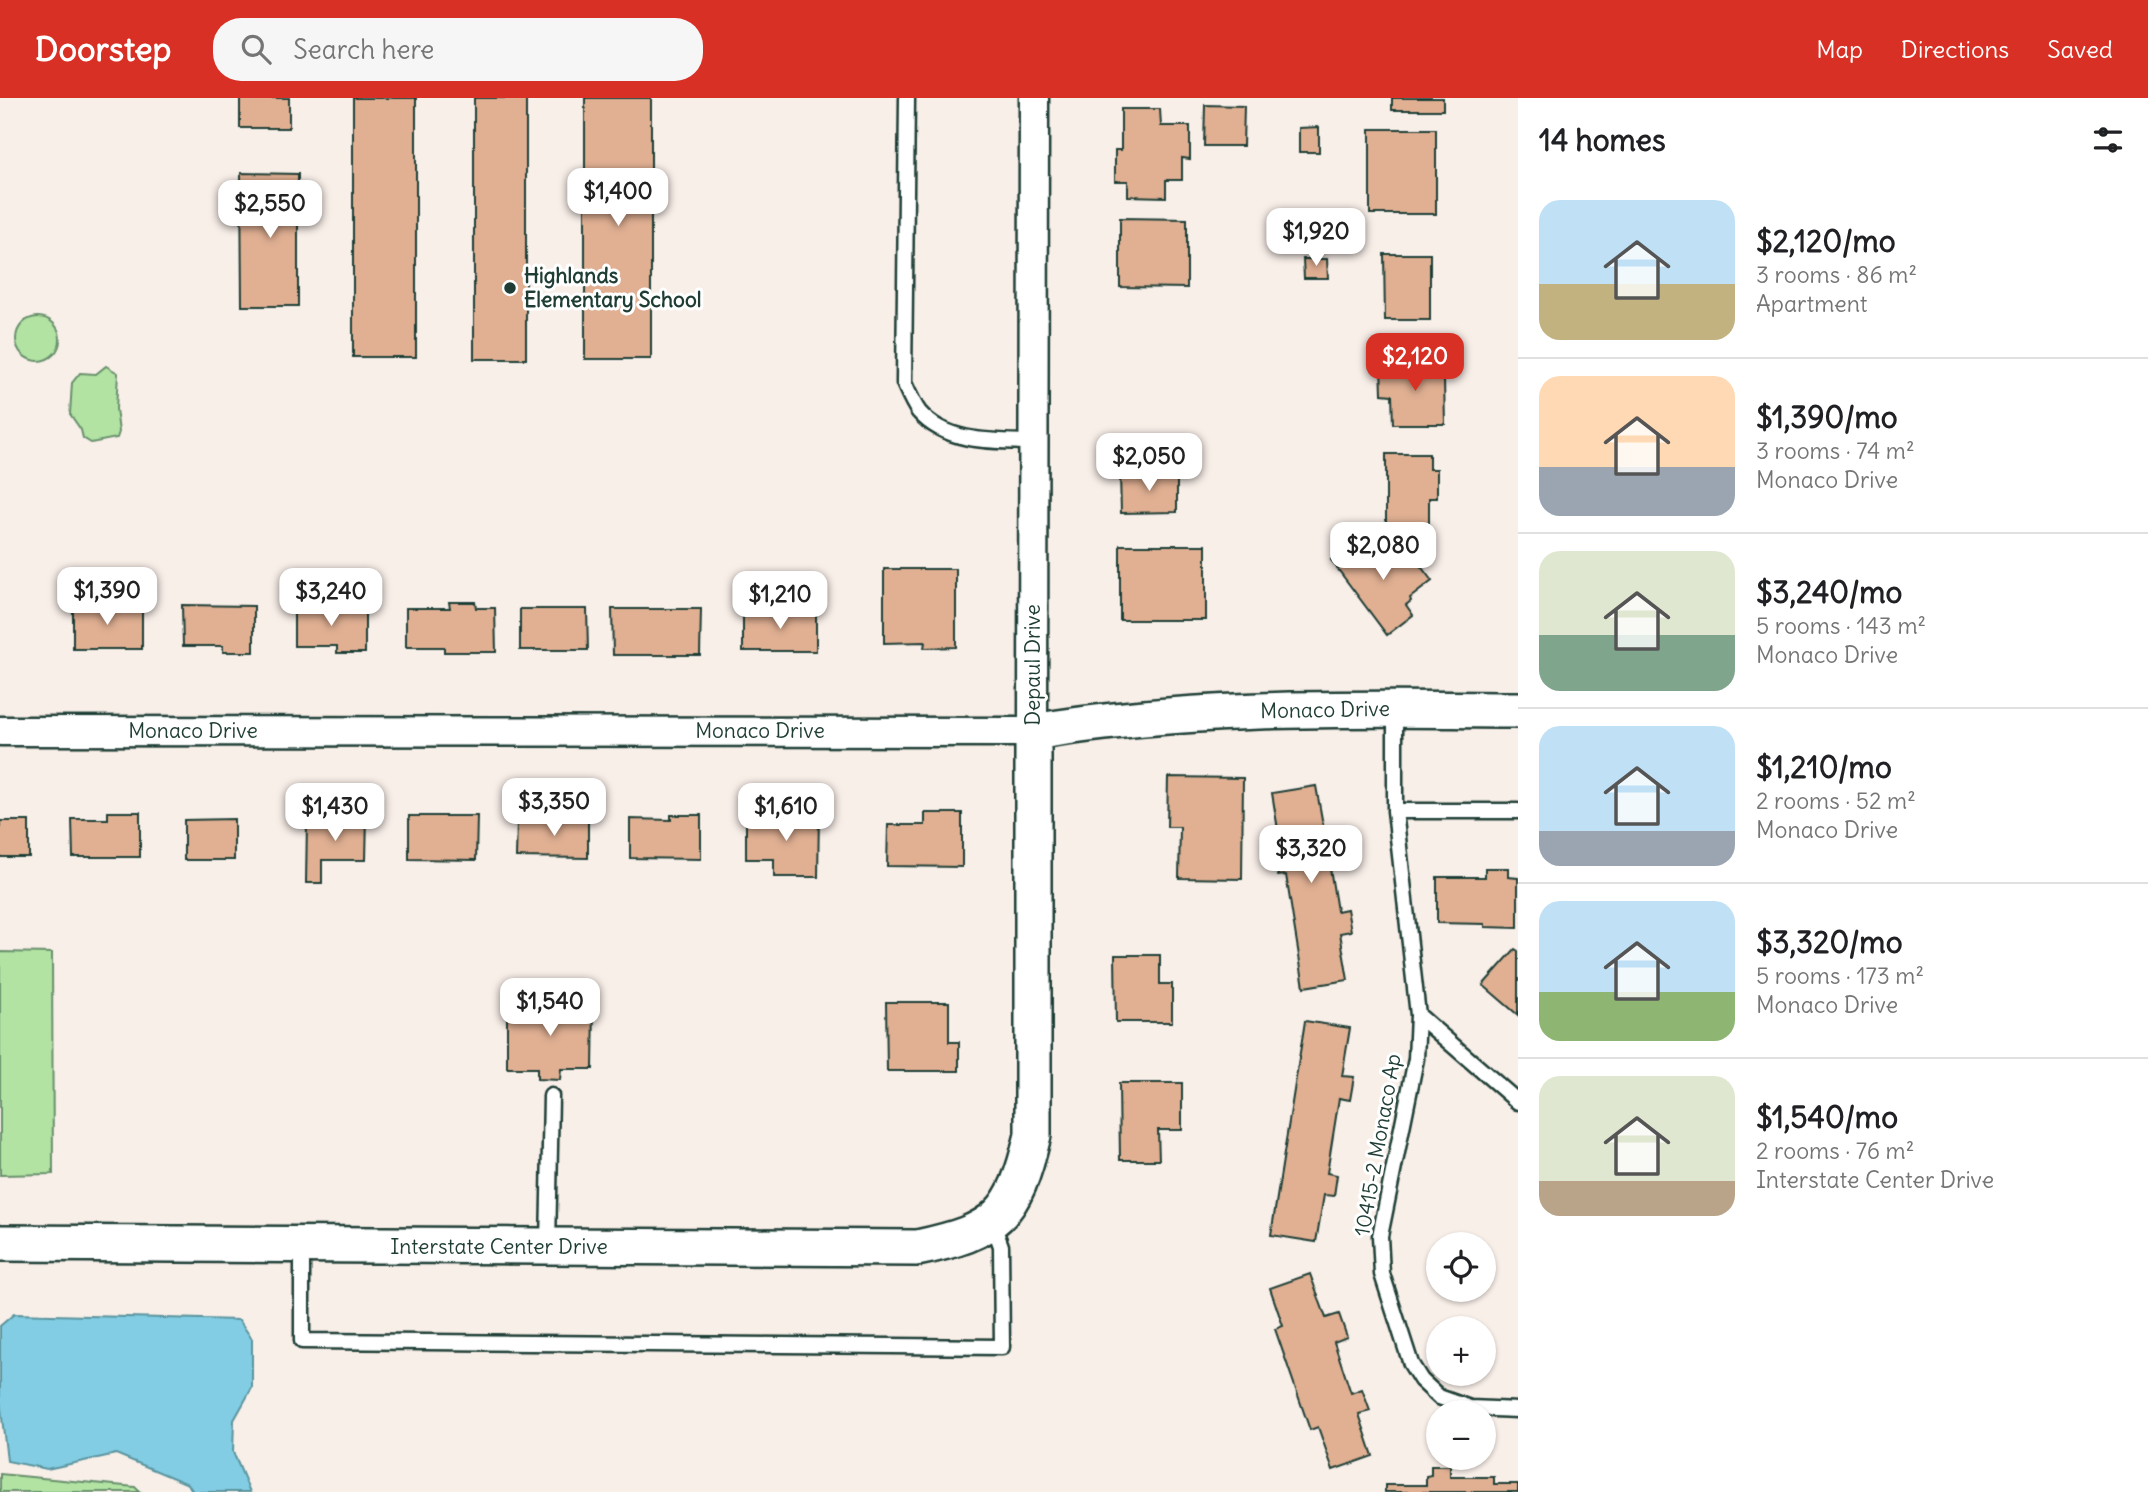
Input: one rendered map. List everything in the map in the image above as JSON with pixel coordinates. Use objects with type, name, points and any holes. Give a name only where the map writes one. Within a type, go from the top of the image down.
[{"type":"street","name":"Depaul Drive","points":[[992,1221],[1012,1200],[1024,1174],[1034,1135],[1034,98]]},
{"type":"street","name":"Monaco Drive","points":[[0,731],[1033,732],[1168,716],[1395,709],[1518,710]]},
{"type":"street","name":"Interstate Center Drive","points":[[0,1243],[917,1248],[962,1238],[992,1221]]},
{"type":"lane","points":[[906,98],[904,383],[918,411],[939,430],[970,438],[1034,442]]},
{"type":"lane","name":"10415-2 Monaco Ap","points":[[1395,709],[1395,811],[1418,1015],[1416,1059],[1380,1236],[1382,1275],[1411,1364],[1421,1380],[1439,1397],[1470,1408],[1518,1410]]},
{"type":"lane","points":[[1395,811],[1518,811]]},
{"type":"lane","points":[[1418,1015],[1518,1102]]},
{"type":"lane","points":[[548,1247],[551,1096]]},
{"type":"lane","points":[[302,1246],[302,1341],[1002,1347],[1001,1246],[992,1221]]},
{"type":"green space","points":[[38,317],[53,324],[60,339],[53,354],[38,361],[23,354],[16,339],[23,324]]},
{"type":"green space","points":[[106,366],[118,373],[116,409],[119,432],[117,438],[91,443],[83,438],[70,414],[72,383],[80,373],[96,374]]},
{"type":"green space","points":[[0,952],[52,953],[53,1174],[0,1175]]},
{"type":"green space","points":[[0,1474],[135,1487],[140,1492],[0,1492]]},
{"type":"water","points":[[14,1314],[239,1320],[252,1339],[252,1388],[234,1420],[233,1452],[250,1492],[193,1492],[188,1484],[116,1454],[47,1469],[7,1461],[0,1400],[0,1326]]},
{"type":"building","points":[[240,98],[289,98],[289,128],[240,128]]},
{"type":"building","points":[[353,98],[416,98],[416,357],[353,357]]},
{"type":"building","points":[[474,98],[526,98],[526,359],[474,359]]},
{"type":"building","points":[[585,98],[651,98],[651,359],[585,359]]},
{"type":"building","points":[[1392,98],[1443,98],[1443,110],[1392,110]]},
{"type":"building","points":[[1205,105],[1244,106],[1243,146],[1204,146]]},
{"type":"building","points":[[1121,109],[1160,109],[1161,126],[1190,126],[1190,159],[1182,158],[1182,180],[1166,180],[1166,197],[1128,196],[1128,181],[1115,181],[1115,150],[1121,150]]},
{"type":"building","points":[[1319,127],[1319,152],[1299,152],[1299,128]]},
{"type":"building","points":[[1370,129],[1436,129],[1436,214],[1370,214]]},
{"type":"building","points":[[241,173],[298,174],[298,306],[242,306]]},
{"type":"building","points":[[1120,218],[1187,219],[1187,288],[1120,287]]},
{"type":"building","points":[[1384,254],[1430,254],[1430,320],[1385,320]]},
{"type":"building","points":[[1303,259],[1327,259],[1328,278],[1304,278]]},
{"type":"building","points":[[1381,364],[1438,364],[1438,379],[1444,380],[1445,424],[1393,424],[1392,395],[1382,394]]},
{"type":"building","points":[[1386,454],[1429,454],[1429,469],[1437,469],[1437,498],[1429,498],[1429,528],[1386,528]]},
{"type":"building","points":[[1177,473],[1177,512],[1121,513],[1120,474]]},
{"type":"building","points":[[1355,541],[1367,556],[1378,546],[1389,560],[1406,547],[1432,581],[1410,598],[1411,601],[1406,605],[1413,615],[1387,635],[1331,560]]},
{"type":"building","points":[[1120,545],[1206,545],[1206,620],[1120,620]]},
{"type":"building","points":[[884,569],[956,569],[956,647],[924,648],[925,642],[884,643]]},
{"type":"building","points":[[449,602],[475,602],[476,608],[495,608],[496,652],[444,652],[444,647],[406,647],[406,608],[450,608]]},
{"type":"building","points":[[73,605],[142,606],[142,649],[73,649]]},
{"type":"building","points":[[182,605],[254,606],[254,652],[223,652],[223,646],[183,646]]},
{"type":"building","points":[[294,607],[365,607],[365,653],[337,653],[337,646],[294,646]]},
{"type":"building","points":[[520,609],[587,609],[588,650],[520,650]]},
{"type":"building","points":[[612,609],[701,609],[700,655],[613,655]]},
{"type":"building","points":[[743,611],[816,611],[816,651],[743,651]]},
{"type":"building","points":[[1168,777],[1243,778],[1242,879],[1179,878],[1180,827],[1167,827]]},
{"type":"building","points":[[1316,786],[1325,836],[1336,834],[1339,854],[1328,856],[1337,911],[1347,909],[1351,931],[1340,933],[1348,980],[1304,987],[1286,875],[1278,876],[1272,843],[1280,842],[1272,793]]},
{"type":"building","points":[[108,812],[140,812],[140,857],[73,857],[72,819],[108,819]]},
{"type":"building","points":[[784,813],[819,814],[818,877],[774,877],[774,859],[746,859],[746,817],[784,817]]},
{"type":"building","points":[[925,813],[962,813],[962,867],[887,866],[888,825],[925,825]]},
{"type":"building","points":[[335,815],[367,816],[366,860],[322,860],[322,883],[306,883],[307,821],[335,822]]},
{"type":"building","points":[[558,815],[588,815],[588,858],[516,857],[517,821],[558,821]]},
{"type":"building","points":[[671,815],[701,815],[701,859],[630,858],[630,819],[671,820]]},
{"type":"building","points":[[409,816],[477,816],[476,860],[409,859]]},
{"type":"building","points":[[234,819],[234,860],[184,860],[184,820]]},
{"type":"building","points":[[0,821],[29,821],[29,857],[0,857]]},
{"type":"building","points":[[1485,868],[1508,868],[1508,877],[1518,878],[1518,928],[1437,923],[1437,877],[1485,877]]},
{"type":"building","points":[[1515,949],[1518,951],[1518,1015],[1483,985]]},
{"type":"building","points":[[1115,955],[1160,955],[1160,984],[1172,984],[1172,1022],[1116,1022]]},
{"type":"building","points":[[886,1002],[949,1002],[949,1042],[959,1042],[959,1071],[887,1071]]},
{"type":"building","points":[[507,1004],[594,1005],[593,1069],[561,1069],[560,1080],[537,1079],[537,1068],[507,1068]]},
{"type":"building","points":[[1305,1021],[1350,1028],[1342,1076],[1354,1077],[1350,1100],[1339,1098],[1327,1173],[1337,1175],[1334,1196],[1324,1195],[1316,1242],[1271,1235]]},
{"type":"building","points":[[1119,1083],[1182,1083],[1182,1130],[1158,1130],[1159,1160],[1120,1160]]},
{"type":"building","points":[[1310,1274],[1326,1318],[1339,1314],[1347,1337],[1334,1342],[1351,1393],[1362,1389],[1370,1411],[1359,1414],[1373,1456],[1333,1470],[1318,1427],[1310,1430],[1275,1329],[1283,1326],[1270,1288]]},
{"type":"building","points":[[1431,1470],[1450,1470],[1450,1477],[1494,1477],[1494,1484],[1518,1484],[1518,1492],[1385,1492],[1385,1485],[1426,1485],[1426,1476],[1431,1475]]},
{"type":"place","name":"Highlands Elementary School","points":[[510,288]]}]
